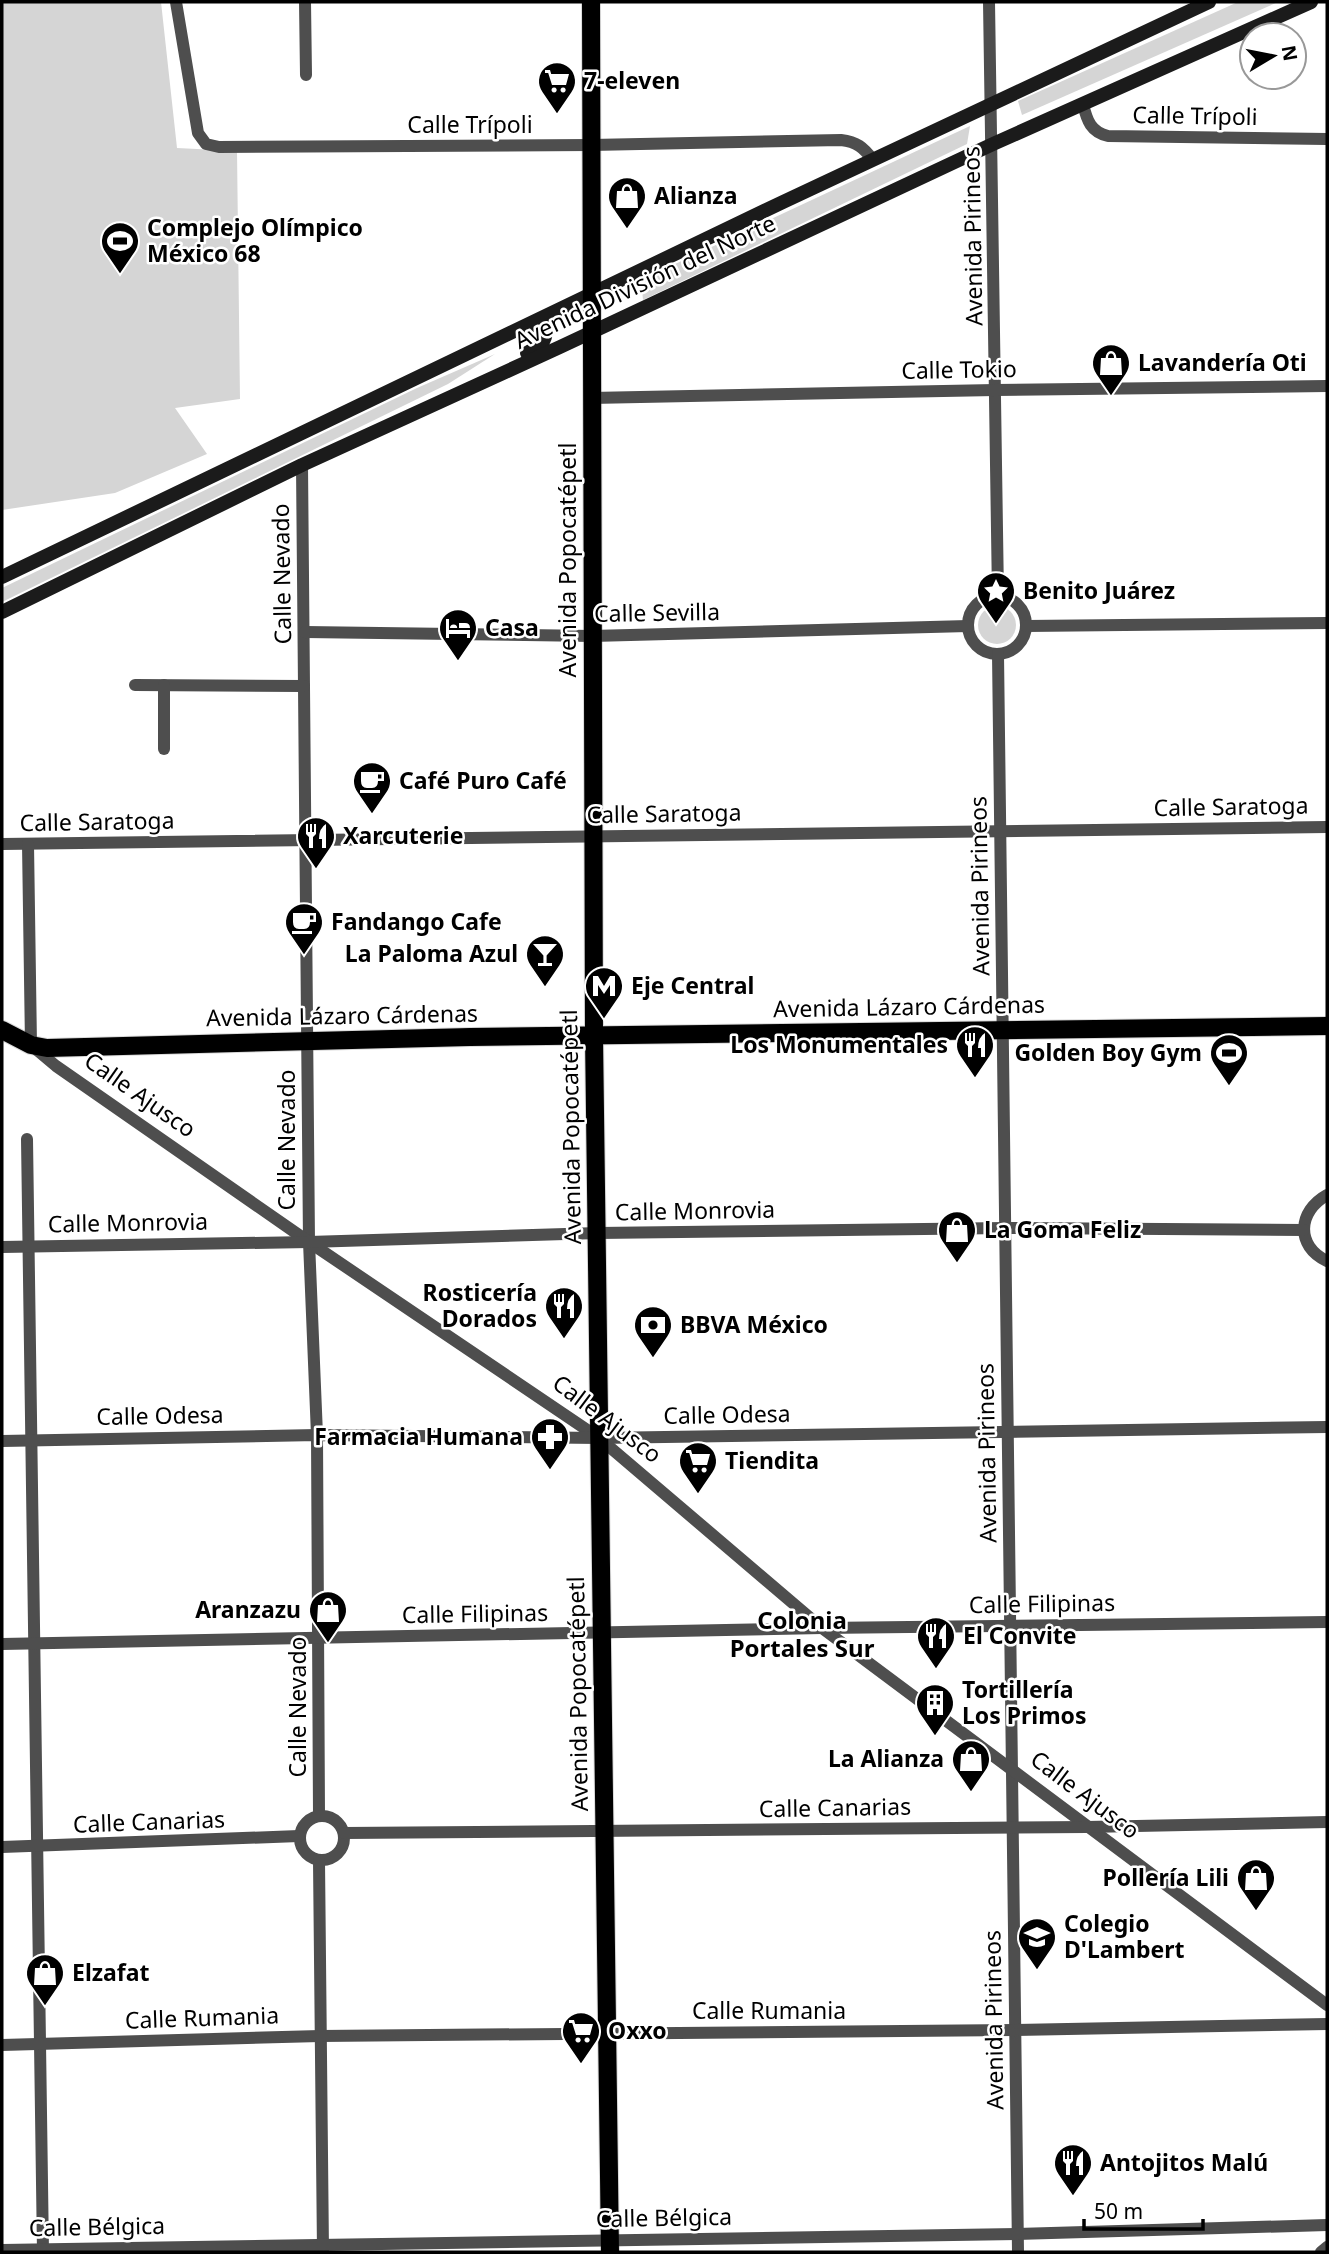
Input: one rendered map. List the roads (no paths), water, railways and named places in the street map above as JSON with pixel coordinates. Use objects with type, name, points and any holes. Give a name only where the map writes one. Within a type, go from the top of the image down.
[{"type":"main road","name":"Avenida Popocatépetl","points":[[591,2],[594,1036],[610,2246]]},
{"type":"main road","name":"Avenida División del Norte","points":[[2,577],[591,294],[1209,2]]},
{"type":"main road","name":"Avenida División del Norte","points":[[2,612],[302,465],[993,144],[1311,2]]},
{"type":"main road","points":[[458,394],[464,383],[545,341],[544,333],[526,327]]},
{"type":"main road","name":"Avenida Lázaro Cárdenas","points":[[30,1045],[47,1048],[307,1040],[1327,1026]]},
{"type":"main road","name":"Calle Ajusco","points":[[2,1030],[30,1045]]},
{"type":"street","name":"Calle Trípoli","points":[[176,2],[198,132],[206,144],[219,147],[591,145],[841,140],[855,142],[864,148],[873,160]]},
{"type":"street","points":[[304,2],[306,75]]},
{"type":"street","name":"Avenida Pirineos","points":[[989,2],[998,596]]},
{"type":"street","name":"Calle Trípoli","points":[[1083,104],[1092,128],[1098,134],[1108,136],[1327,139]]},
{"type":"street","name":"Calle Tokio","points":[[592,398],[1327,386]]},
{"type":"street","name":"Calle Nevado","points":[[302,465],[309,1242],[317,1434],[319,1815]]},
{"type":"street","points":[[998,596],[1015,602],[1025,617],[1026,626],[1020,643],[1010,651],[998,654],[978,646],[968,626],[970,617],[980,602],[998,596]]},
{"type":"street","points":[[1026,626],[1327,623]]},
{"type":"street","name":"Calle Sevilla","points":[[305,632],[592,636],[968,626]]},
{"type":"street","name":"Avenida Pirineos","points":[[998,654],[1018,2252]]},
{"type":"street","points":[[135,685],[304,686]]},
{"type":"street","points":[[164,685],[164,749]]},
{"type":"street","name":"Calle Saratoga","points":[[2,844],[1327,827]]},
{"type":"street","points":[[28,844],[30,1045]]},
{"type":"street","name":"Calle Ajusco","points":[[30,1045],[67,1074],[309,1242],[599,1438],[821,1628],[1327,2005]]},
{"type":"street","points":[[27,1139],[43,2250]]},
{"type":"street","points":[[1327,1195],[1310,1208],[1304,1230],[1311,1250],[1327,1261]]},
{"type":"street","name":"Calle Monrovia","points":[[2,1247],[309,1242],[598,1233],[1005,1228],[1304,1230]]},
{"type":"street","name":"Calle Odesa","points":[[2,1441],[317,1434],[599,1438],[1327,1427]]},
{"type":"street","name":"Calle Filipinas","points":[[2,1644],[821,1628],[1327,1622]]},
{"type":"street","points":[[319,1815],[335,1820],[344,1833],[342,1847],[338,1853],[319,1861],[304,1853],[299,1836],[303,1825],[319,1815]]},
{"type":"street","name":"Calle Canarias","points":[[344,1833],[1087,1827],[1327,1822]]},
{"type":"street","name":"Calle Canarias","points":[[2,1847],[299,1836]]},
{"type":"street","points":[[319,1861],[323,2248]]},
{"type":"street","name":"Calle Rumania","points":[[2,2045],[320,2036],[1015,2030],[1327,2024]]},
{"type":"street","name":"Calle Bélgica","points":[[2,2250],[610,2246],[1327,2225]]},
{"type":"street","points":[[1321,2252],[1327,2247]]},
{"type":"place","name":"7-eleven","points":[[557,115]]},
{"type":"place","name":"Alianza","points":[[627,230]]},
{"type":"place","name":"Complejo Olímpico México 68","points":[[120,275]]},
{"type":"place","name":"Lavandería Oti","points":[[1111,397]]},
{"type":"place","name":"Benito Juárez","points":[[996,625]]},
{"type":"place","name":"Casa","points":[[458,662]]},
{"type":"place","name":"Café Puro Café","points":[[372,815]]},
{"type":"place","name":"Xarcuterie","points":[[316,870]]},
{"type":"place","name":"Fandango Cafe","points":[[304,956]]},
{"type":"place","name":"La Paloma Azul","points":[[545,988]]},
{"type":"place","name":"Eje Central","points":[[604,1020]]},
{"type":"place","name":"Los Monumentales","points":[[975,1079]]},
{"type":"place","name":"Golden Boy Gym","points":[[1229,1087]]},
{"type":"place","name":"La Goma Feliz","points":[[957,1264]]},
{"type":"place","name":"Rosticería Dorados","points":[[564,1340]]},
{"type":"place","name":"BBVA México","points":[[653,1359]]},
{"type":"place","name":"Farmacia Humana","points":[[550,1471]]},
{"type":"place","name":"Tiendita","points":[[698,1495]]},
{"type":"place","name":"Aranzazu","points":[[328,1644]]},
{"type":"place","name":"El Convite","points":[[936,1670]]},
{"type":"place","name":"Tortillería Los Primos","points":[[935,1737]]},
{"type":"place","name":"La Alianza","points":[[971,1793]]},
{"type":"place","name":"Pollería Lili","points":[[1256,1912]]},
{"type":"place","name":"Colegio D'Lambert","points":[[1037,1971]]},
{"type":"place","name":"Elzafat","points":[[45,2007]]},
{"type":"place","name":"Oxxo","points":[[581,2065]]},
{"type":"place","name":"Antojitos Malú","points":[[1073,2197]]},
{"type":"district","name":"Colonia Portales Sur","points":[[802,1635]]}]
